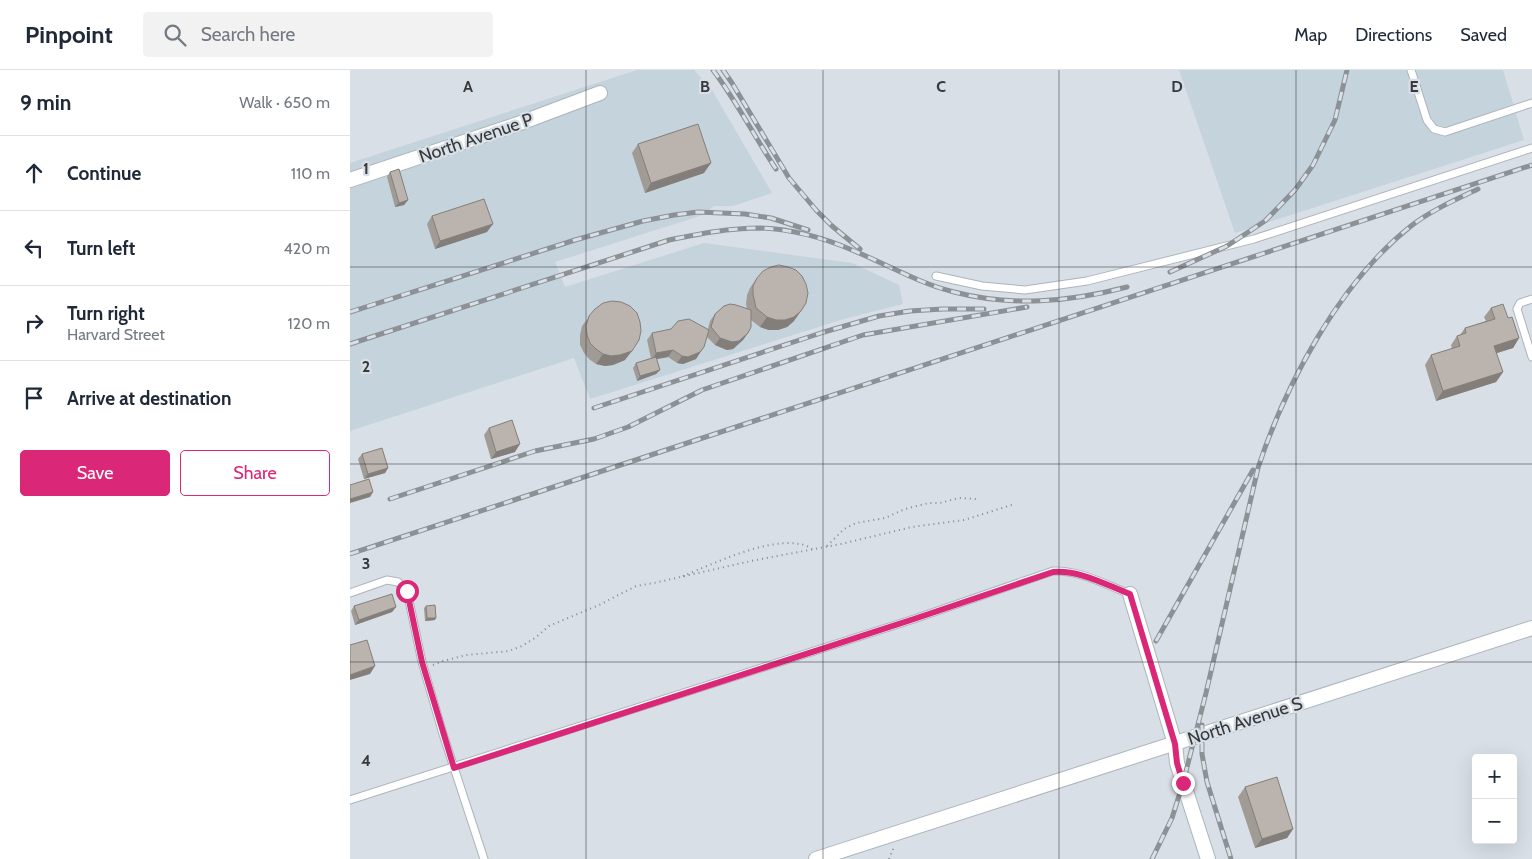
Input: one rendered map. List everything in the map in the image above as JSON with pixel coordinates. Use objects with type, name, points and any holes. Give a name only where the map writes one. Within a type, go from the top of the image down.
[{"type":"street","name":"North Avenue P","points":[[350,180],[515,125],[600,93]]},
{"type":"street","points":[[1130,594],[1175,744],[1177,763],[1208,859]]},
{"type":"street","name":"North Avenue S","points":[[816,859],[1532,628]]},
{"type":"lane","points":[[1411,70],[1426,120],[1434,129],[1445,132],[1532,103]]},
{"type":"lane","points":[[936,276],[982,286],[1025,290],[1087,281],[1254,239],[1532,148]]},
{"type":"lane","points":[[1532,299],[1520,304],[1518,309],[1532,357]]},
{"type":"lane","points":[[350,800],[434,772],[454,768],[1053,572],[1067,571],[1083,575],[1130,594]]},
{"type":"lane","points":[[350,593],[387,580],[398,582],[407,591],[424,670],[484,859]]},
{"type":"path","points":[[825,547],[844,529],[856,523],[885,518],[905,509],[929,502],[959,498],[977,499]]},
{"type":"path","points":[[424,670],[443,661],[467,655],[508,651],[522,646],[549,626],[599,605],[636,586],[751,561],[813,550],[912,527],[964,520],[1015,504]]},
{"type":"path","points":[[676,578],[754,549],[782,543],[800,544],[813,550]]},
{"type":"shaded area","points":[[637,70],[694,70],[712,90],[772,193],[733,206],[714,206],[703,215],[555,262],[565,287],[704,243],[852,263],[899,285],[903,304],[844,319],[590,399],[574,358],[350,431],[350,163]]},
{"type":"shaded area","points":[[1179,70],[1503,70],[1524,140],[1235,233]]},
{"type":"building","points":[[698,124],[711,163],[651,183],[638,144]]},
{"type":"building","points":[[399,169],[408,200],[399,203],[390,172]]},
{"type":"building","points":[[484,199],[493,224],[440,241],[432,216]]},
{"type":"building","points":[[779,265],[796,270],[802,276],[808,293],[806,303],[801,311],[794,317],[785,320],[767,317],[756,308],[753,294],[753,286],[763,271]]},
{"type":"building","points":[[612,301],[630,306],[637,313],[641,331],[639,340],[632,351],[611,356],[603,354],[590,343],[586,326],[589,316],[595,309],[603,303]]},
{"type":"building","points":[[730,304],[751,310],[751,327],[748,333],[739,341],[732,342],[720,338],[711,327],[715,314],[724,306]]},
{"type":"building","points":[[1503,304],[1508,318],[1512,317],[1519,338],[1494,346],[1503,372],[1443,391],[1431,355],[1460,346],[1457,336],[1466,333],[1465,328],[1495,319],[1491,308]]},
{"type":"building","points":[[689,319],[709,330],[704,347],[700,352],[688,357],[682,356],[673,350],[656,353],[652,333],[671,329],[678,321]]},
{"type":"building","points":[[656,357],[660,370],[640,376],[636,363]]},
{"type":"building","points":[[512,420],[520,444],[496,452],[489,428]]},
{"type":"building","points":[[382,448],[388,468],[368,474],[362,454]]},
{"type":"building","points":[[369,479],[373,492],[350,499],[350,485]]},
{"type":"building","points":[[392,594],[396,607],[359,620],[354,606]]},
{"type":"building","points":[[435,605],[436,618],[427,618],[426,606]]},
{"type":"building","points":[[367,640],[375,666],[350,675],[350,645]]},
{"type":"building","points":[[1277,777],[1293,829],[1262,839],[1245,787]]},
{"type":"railway","points":[[713,70],[776,169]]},
{"type":"railway","points":[[723,70],[789,178],[816,210],[860,249]]},
{"type":"railway","points":[[1170,272],[1227,246],[1265,221],[1295,190],[1313,165],[1335,120],[1347,70]]},
{"type":"railway","points":[[350,554],[1532,165]]},
{"type":"railway","points":[[1152,859],[1172,818],[1183,783],[1206,693],[1258,468],[1270,435],[1300,369],[1318,336],[1339,305],[1361,275],[1385,249],[1411,226],[1427,215],[1478,189]]},
{"type":"railway","points":[[350,312],[575,240],[643,221],[674,215],[698,212],[745,214],[771,218],[808,230]]},
{"type":"railway","points":[[350,344],[669,240],[737,229],[772,229],[819,238],[852,250],[928,284],[976,297],[997,300],[1041,301],[1084,296],[1127,287]]},
{"type":"railway","points":[[390,499],[535,451],[594,439],[628,427],[702,390],[863,335],[1027,307]]},
{"type":"railway","points":[[594,408],[824,332],[879,316],[910,311],[984,309]]},
{"type":"railway","points":[[1156,641],[1253,470]]},
{"type":"railway","points":[[1202,725],[1202,754],[1207,782],[1231,859]]},
{"type":"route","points":[[407,591],[422,662],[454,768],[1053,572],[1067,571],[1083,575],[1130,594],[1175,744],[1177,763],[1183,783]]}]
